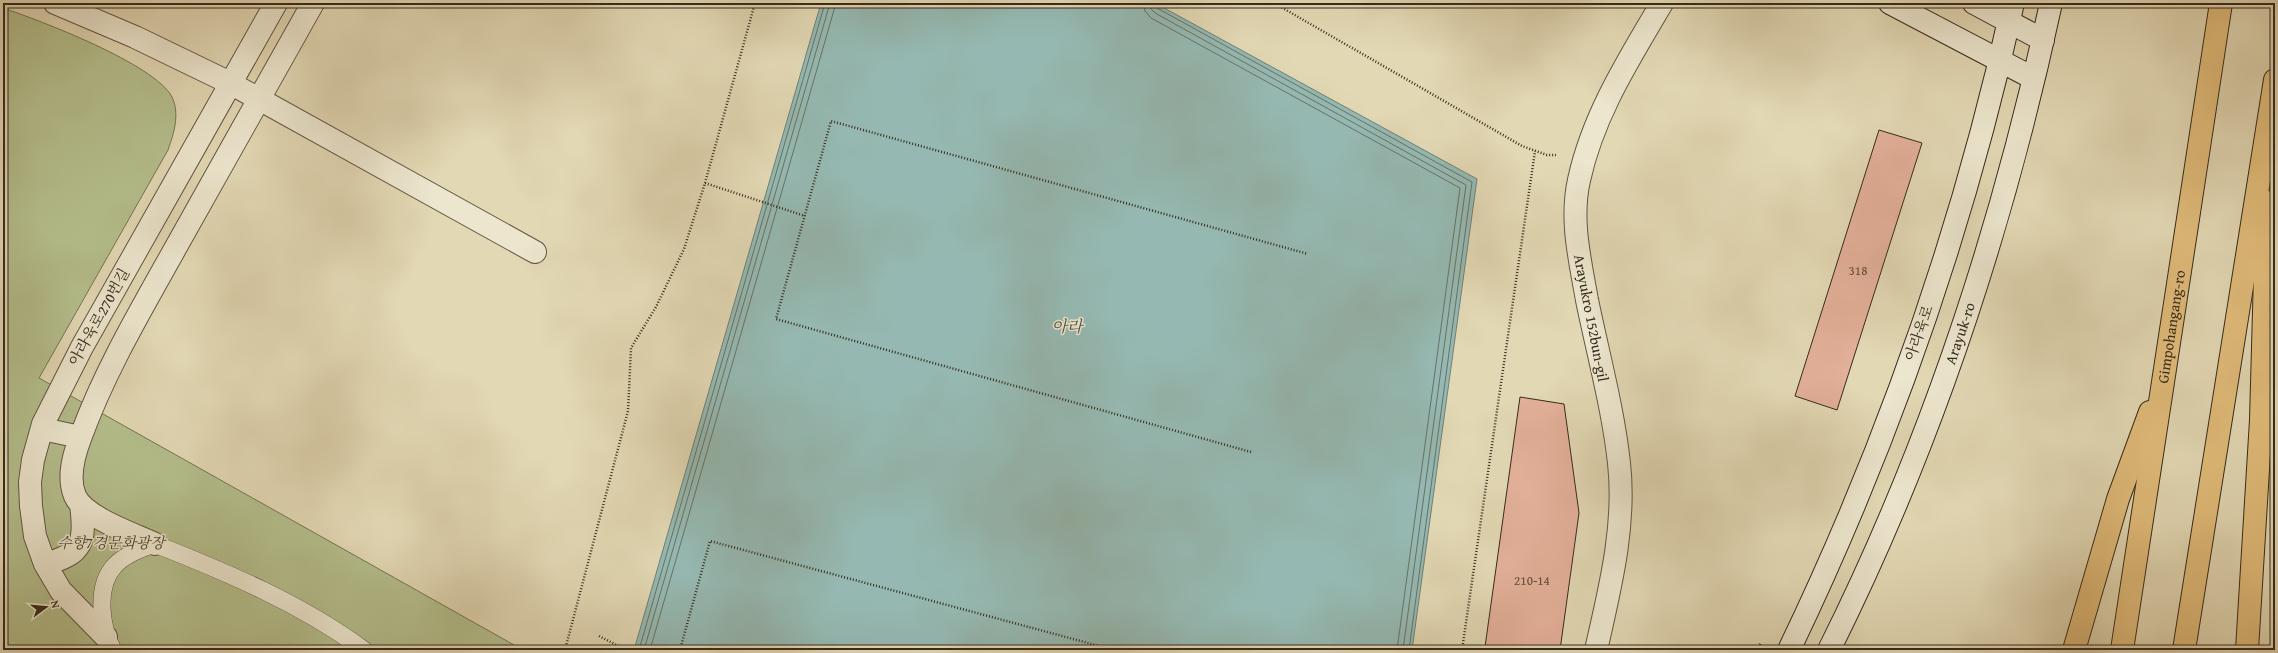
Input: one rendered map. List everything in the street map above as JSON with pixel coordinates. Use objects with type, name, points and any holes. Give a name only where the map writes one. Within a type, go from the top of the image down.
[{"type":"highway","name":"Gimpohangang-ro","points":[[2122,650],[2167,365],[2221,3]]},
{"type":"highway","points":[[2184,650],[2275,80]]},
{"type":"highway","points":[[2247,650],[2261,420],[2270,114]]},
{"type":"highway","points":[[2074,650],[2118,499],[2167,365]]},
{"type":"street","points":[[55,3],[135,37],[230,83],[535,252]]},
{"type":"street","name":"아라육로270번길","points":[[109,644],[61,591],[45,564],[35,536],[30,482],[33,460],[43,424],[82,347],[276,3]]},
{"type":"street","points":[[155,544],[105,521],[81,505],[75,496],[72,480],[73,462],[80,437],[92,406],[137,318],[313,3]]},
{"type":"street","name":"Arayukro 152bun-gil","points":[[1596,650],[1618,543],[1620,489],[1616,442],[1577,247],[1576,201],[1585,155],[1603,107],[1662,3]]},
{"type":"street","points":[[1890,3],[2033,78]]},
{"type":"street","points":[[1974,3],[2011,12],[2043,40]]},
{"type":"street","name":"Arayuk-ro","points":[[1829,650],[1856,596],[1892,509],[1968,313],[2001,208],[2051,3]]},
{"type":"street","name":"아라육로","points":[[1789,650],[1837,549],[1914,349],[1954,229],[1989,108],[2011,12]]},
{"type":"street","points":[[43,424],[52,432],[80,437]]},
{"type":"street","points":[[45,564],[72,555],[80,545],[84,523],[81,505]]},
{"type":"lane","points":[[109,644],[101,594],[110,570],[122,558],[155,544],[221,570],[269,592],[314,616],[364,650]]},
{"type":"path","points":[[565,650],[628,411],[631,348],[656,307],[684,249],[705,184],[755,3]]},
{"type":"path","points":[[1274,3],[1522,146],[1547,155],[1585,155]]},
{"type":"path","points":[[1251,452],[776,319],[831,121],[1308,254]]},
{"type":"path","points":[[1462,650],[1535,151]]},
{"type":"path","points":[[705,184],[805,216]]},
{"type":"path","points":[[680,650],[710,541],[1114,650]]},
{"type":"path","points":[[599,636],[626,650]]},
{"type":"green space","name":"수향7경문화광장","points":[[3,8],[68,33],[121,58],[161,84],[172,97],[176,110],[174,130],[168,150],[39,378],[523,650],[3,650]]},
{"type":"water","name":"아라","points":[[821,3],[1155,3],[1477,179],[1412,650],[634,650]]},
{"type":"building","points":[[1879,130],[1922,143],[1837,410],[1795,396]]},
{"type":"building","points":[[1520,397],[1564,404],[1579,513],[1560,650],[1503,650],[1485,647]]}]
